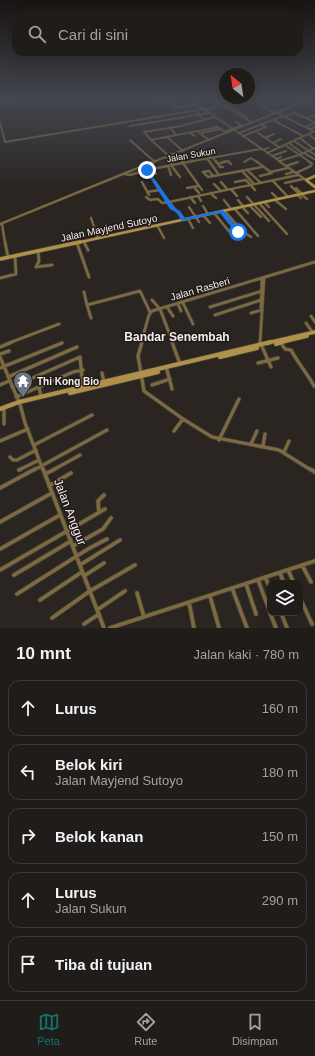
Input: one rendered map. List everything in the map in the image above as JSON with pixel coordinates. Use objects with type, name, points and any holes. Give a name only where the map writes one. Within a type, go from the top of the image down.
[{"type":"main road","points":[[304,180],[315,176]]},
{"type":"main road","points":[[304,180],[315,187]]},
{"type":"main road","name":"Jalan Mayjend Sutoyo","points":[[0,260],[315,191]]},
{"type":"main road","points":[[2,409],[180,364],[314,333]]},
{"type":"main road","points":[[83,389],[104,382],[167,370],[260,346],[281,343],[314,333]]},
{"type":"main road","points":[[19,404],[58,394]]},
{"type":"street","points":[[1,127],[5,142],[91,127]]},
{"type":"street","points":[[168,127],[144,132],[168,156],[171,165],[171,175]]},
{"type":"street","points":[[170,127],[176,135]]},
{"type":"street","points":[[229,127],[304,180]]},
{"type":"street","points":[[8,258],[1,224],[238,127]]},
{"type":"street","points":[[151,140],[189,132],[219,128],[224,132],[239,127]]},
{"type":"street","points":[[238,133],[253,127]]},
{"type":"street","points":[[243,136],[265,127]]},
{"type":"street","points":[[285,127],[303,137]]},
{"type":"street","points":[[305,127],[315,135]]},
{"type":"street","points":[[309,130],[314,127]]},
{"type":"street","points":[[200,133],[219,128]]},
{"type":"street","points":[[220,136],[228,132],[228,130]]},
{"type":"street","points":[[197,131],[209,140]]},
{"type":"street","points":[[189,132],[195,136]]},
{"type":"street","points":[[267,153],[313,132]]},
{"type":"street","points":[[258,133],[279,148]]},
{"type":"street","points":[[265,138],[274,134]]},
{"type":"street","points":[[308,134],[315,139]]},
{"type":"street","points":[[167,137],[183,151]]},
{"type":"street","points":[[278,161],[299,155],[314,148],[300,138]]},
{"type":"street","points":[[272,143],[282,139]]},
{"type":"street","points":[[130,140],[155,162]]},
{"type":"street","points":[[294,141],[315,155]]},
{"type":"street","points":[[289,143],[314,159]]},
{"type":"street","points":[[146,197],[150,200],[158,199],[162,203],[169,202],[261,183],[296,174],[312,165],[284,145]]},
{"type":"street","name":"Jalan Sukun","points":[[126,174],[130,176],[155,168],[268,148]]},
{"type":"street","points":[[203,149],[220,167],[223,167]]},
{"type":"street","points":[[271,156],[286,151]]},
{"type":"street","points":[[243,152],[270,172]]},
{"type":"street","points":[[175,154],[202,190]]},
{"type":"street","points":[[276,159],[281,157]]},
{"type":"street","points":[[244,162],[251,158]]},
{"type":"street","points":[[207,159],[219,175]]},
{"type":"street","points":[[218,164],[228,161],[231,164]]},
{"type":"street","points":[[260,176],[271,174],[270,172],[298,162]]},
{"type":"street","points":[[151,164],[159,171]]},
{"type":"street","points":[[171,165],[180,177]]},
{"type":"street","points":[[213,176],[263,167]]},
{"type":"street","points":[[155,168],[156,174]]},
{"type":"street","points":[[234,168],[237,171]]},
{"type":"street","points":[[147,170],[169,202],[194,228]]},
{"type":"street","points":[[247,170],[261,183]]},
{"type":"street","points":[[142,171],[145,177]]},
{"type":"street","points":[[242,171],[254,184]]},
{"type":"street","points":[[286,174],[296,174]]},
{"type":"street","points":[[242,177],[255,190]]},
{"type":"street","points":[[235,182],[246,180]]},
{"type":"street","points":[[272,180],[288,197]]},
{"type":"street","points":[[285,183],[304,180]]},
{"type":"street","points":[[142,182],[149,195]]},
{"type":"street","points":[[221,182],[228,190]]},
{"type":"street","points":[[214,184],[220,191]]},
{"type":"street","points":[[187,188],[198,186]]},
{"type":"street","points":[[291,186],[300,195],[307,199]]},
{"type":"street","points":[[194,187],[199,193]]},
{"type":"street","points":[[296,188],[300,195]]},
{"type":"street","points":[[231,189],[237,196]]},
{"type":"street","points":[[147,192],[160,190]]},
{"type":"street","points":[[210,193],[216,198]]},
{"type":"street","points":[[272,193],[286,209]]},
{"type":"street","points":[[198,196],[201,200]]},
{"type":"street","points":[[190,197],[195,203]]},
{"type":"street","points":[[247,197],[251,205],[261,217]]},
{"type":"street","points":[[224,200],[258,236]]},
{"type":"street","points":[[238,200],[248,213]]},
{"type":"street","points":[[264,202],[269,207]]},
{"type":"street","points":[[258,203],[287,234]]},
{"type":"street","points":[[251,205],[269,221]]},
{"type":"street","points":[[203,206],[208,214]]},
{"type":"street","points":[[189,207],[199,222]]},
{"type":"street","points":[[223,211],[238,232]]},
{"type":"street","points":[[223,211],[242,231],[251,237]]},
{"type":"street","points":[[214,212],[232,235]]},
{"type":"street","points":[[204,215],[210,223]]},
{"type":"street","points":[[91,218],[98,238]]},
{"type":"street","points":[[157,225],[164,238]]},
{"type":"street","points":[[84,241],[88,250]]},
{"type":"street","points":[[77,243],[89,277]]},
{"type":"street","points":[[38,251],[39,261],[36,267],[52,265]]},
{"type":"street","points":[[0,278],[16,274],[14,256]]},
{"type":"street","name":"Jalan Rasberi","points":[[150,312],[315,262]]},
{"type":"street","points":[[251,313],[261,310],[263,278]]},
{"type":"street","points":[[263,278],[260,346],[271,367]]},
{"type":"street","points":[[87,305],[140,291],[150,312],[138,356],[144,390],[208,436],[219,440],[263,446],[284,452],[315,472]]},
{"type":"street","points":[[210,307],[262,291]]},
{"type":"street","points":[[84,292],[91,318]]},
{"type":"street","points":[[152,300],[160,309],[180,364]]},
{"type":"street","points":[[215,314],[261,300]]},
{"type":"street","points":[[183,303],[193,324]]},
{"type":"street","points":[[178,304],[181,311]]},
{"type":"street","points":[[167,307],[173,316]]},
{"type":"street","points":[[311,316],[315,322]]},
{"type":"street","points":[[306,323],[314,333]]},
{"type":"street","points":[[0,347],[59,324]]},
{"type":"street","points":[[0,368],[62,343]]},
{"type":"street","points":[[281,343],[287,354]]},
{"type":"street","points":[[8,377],[77,347]]},
{"type":"street","points":[[285,349],[291,350],[299,365],[305,370],[314,386]]},
{"type":"street","points":[[0,357],[8,351]]},
{"type":"street","name":"Jalan Anggur","points":[[0,357],[104,628]]},
{"type":"street","points":[[12,387],[80,357],[83,370],[83,389]]},
{"type":"street","points":[[258,363],[278,358]]},
{"type":"street","points":[[16,397],[73,372],[83,370]]},
{"type":"street","points":[[167,370],[172,389]]},
{"type":"street","points":[[102,373],[104,382]]},
{"type":"street","points":[[152,385],[170,378]]},
{"type":"street","points":[[0,385],[9,381]]},
{"type":"street","points":[[39,387],[41,398]]},
{"type":"street","points":[[219,440],[239,399]]},
{"type":"street","points":[[2,409],[4,424]]},
{"type":"street","points":[[34,445],[92,415]]},
{"type":"street","points":[[174,431],[183,419]]},
{"type":"street","points":[[0,441],[28,429]]},
{"type":"street","points":[[0,488],[107,430]]},
{"type":"street","points":[[251,444],[257,431]]},
{"type":"street","points":[[263,446],[265,434]]},
{"type":"street","points":[[284,452],[290,441]]},
{"type":"street","points":[[10,457],[13,460],[16,460],[36,450]]},
{"type":"street","points":[[45,474],[80,455]]},
{"type":"street","points":[[19,470],[39,460]]},
{"type":"street","points":[[49,486],[71,473]]},
{"type":"street","points":[[0,522],[52,493]]},
{"type":"street","points":[[98,512],[98,501],[104,496]]},
{"type":"street","points":[[0,570],[105,509]]},
{"type":"street","points":[[0,550],[61,515]]},
{"type":"street","points":[[73,546],[103,529],[106,522],[111,518]]},
{"type":"street","points":[[17,594],[88,549],[107,539]]},
{"type":"street","points":[[80,565],[120,540]]},
{"type":"street","points":[[14,575],[70,541]]},
{"type":"street","points":[[110,628],[314,562]]},
{"type":"street","points":[[40,600],[104,563]]},
{"type":"street","points":[[52,618],[90,591],[135,564]]},
{"type":"street","points":[[302,565],[311,582]]},
{"type":"street","points":[[288,570],[293,580]]},
{"type":"street","points":[[280,573],[283,580]]},
{"type":"street","points":[[258,580],[267,604]]},
{"type":"street","points":[[246,584],[256,614]]},
{"type":"street","points":[[232,588],[247,628]]},
{"type":"street","points":[[84,624],[125,591]]},
{"type":"street","points":[[137,593],[144,617]]},
{"type":"street","points":[[210,596],[219,628]]},
{"type":"street","points":[[189,602],[194,628]]},
{"type":"street","points":[[303,604],[312,624]]},
{"type":"street","points":[[272,616],[276,628]]},
{"type":"street","points":[[282,616],[286,628]]},
{"type":"place","name":"Thi Kong Bio","points":[[23,398]]},
{"type":"district","name":"Bandar Senembah","points":[[177,337]]},
{"type":"route","points":[[147,170],[173,209],[178,212],[184,220],[222,211],[238,232]]}]
